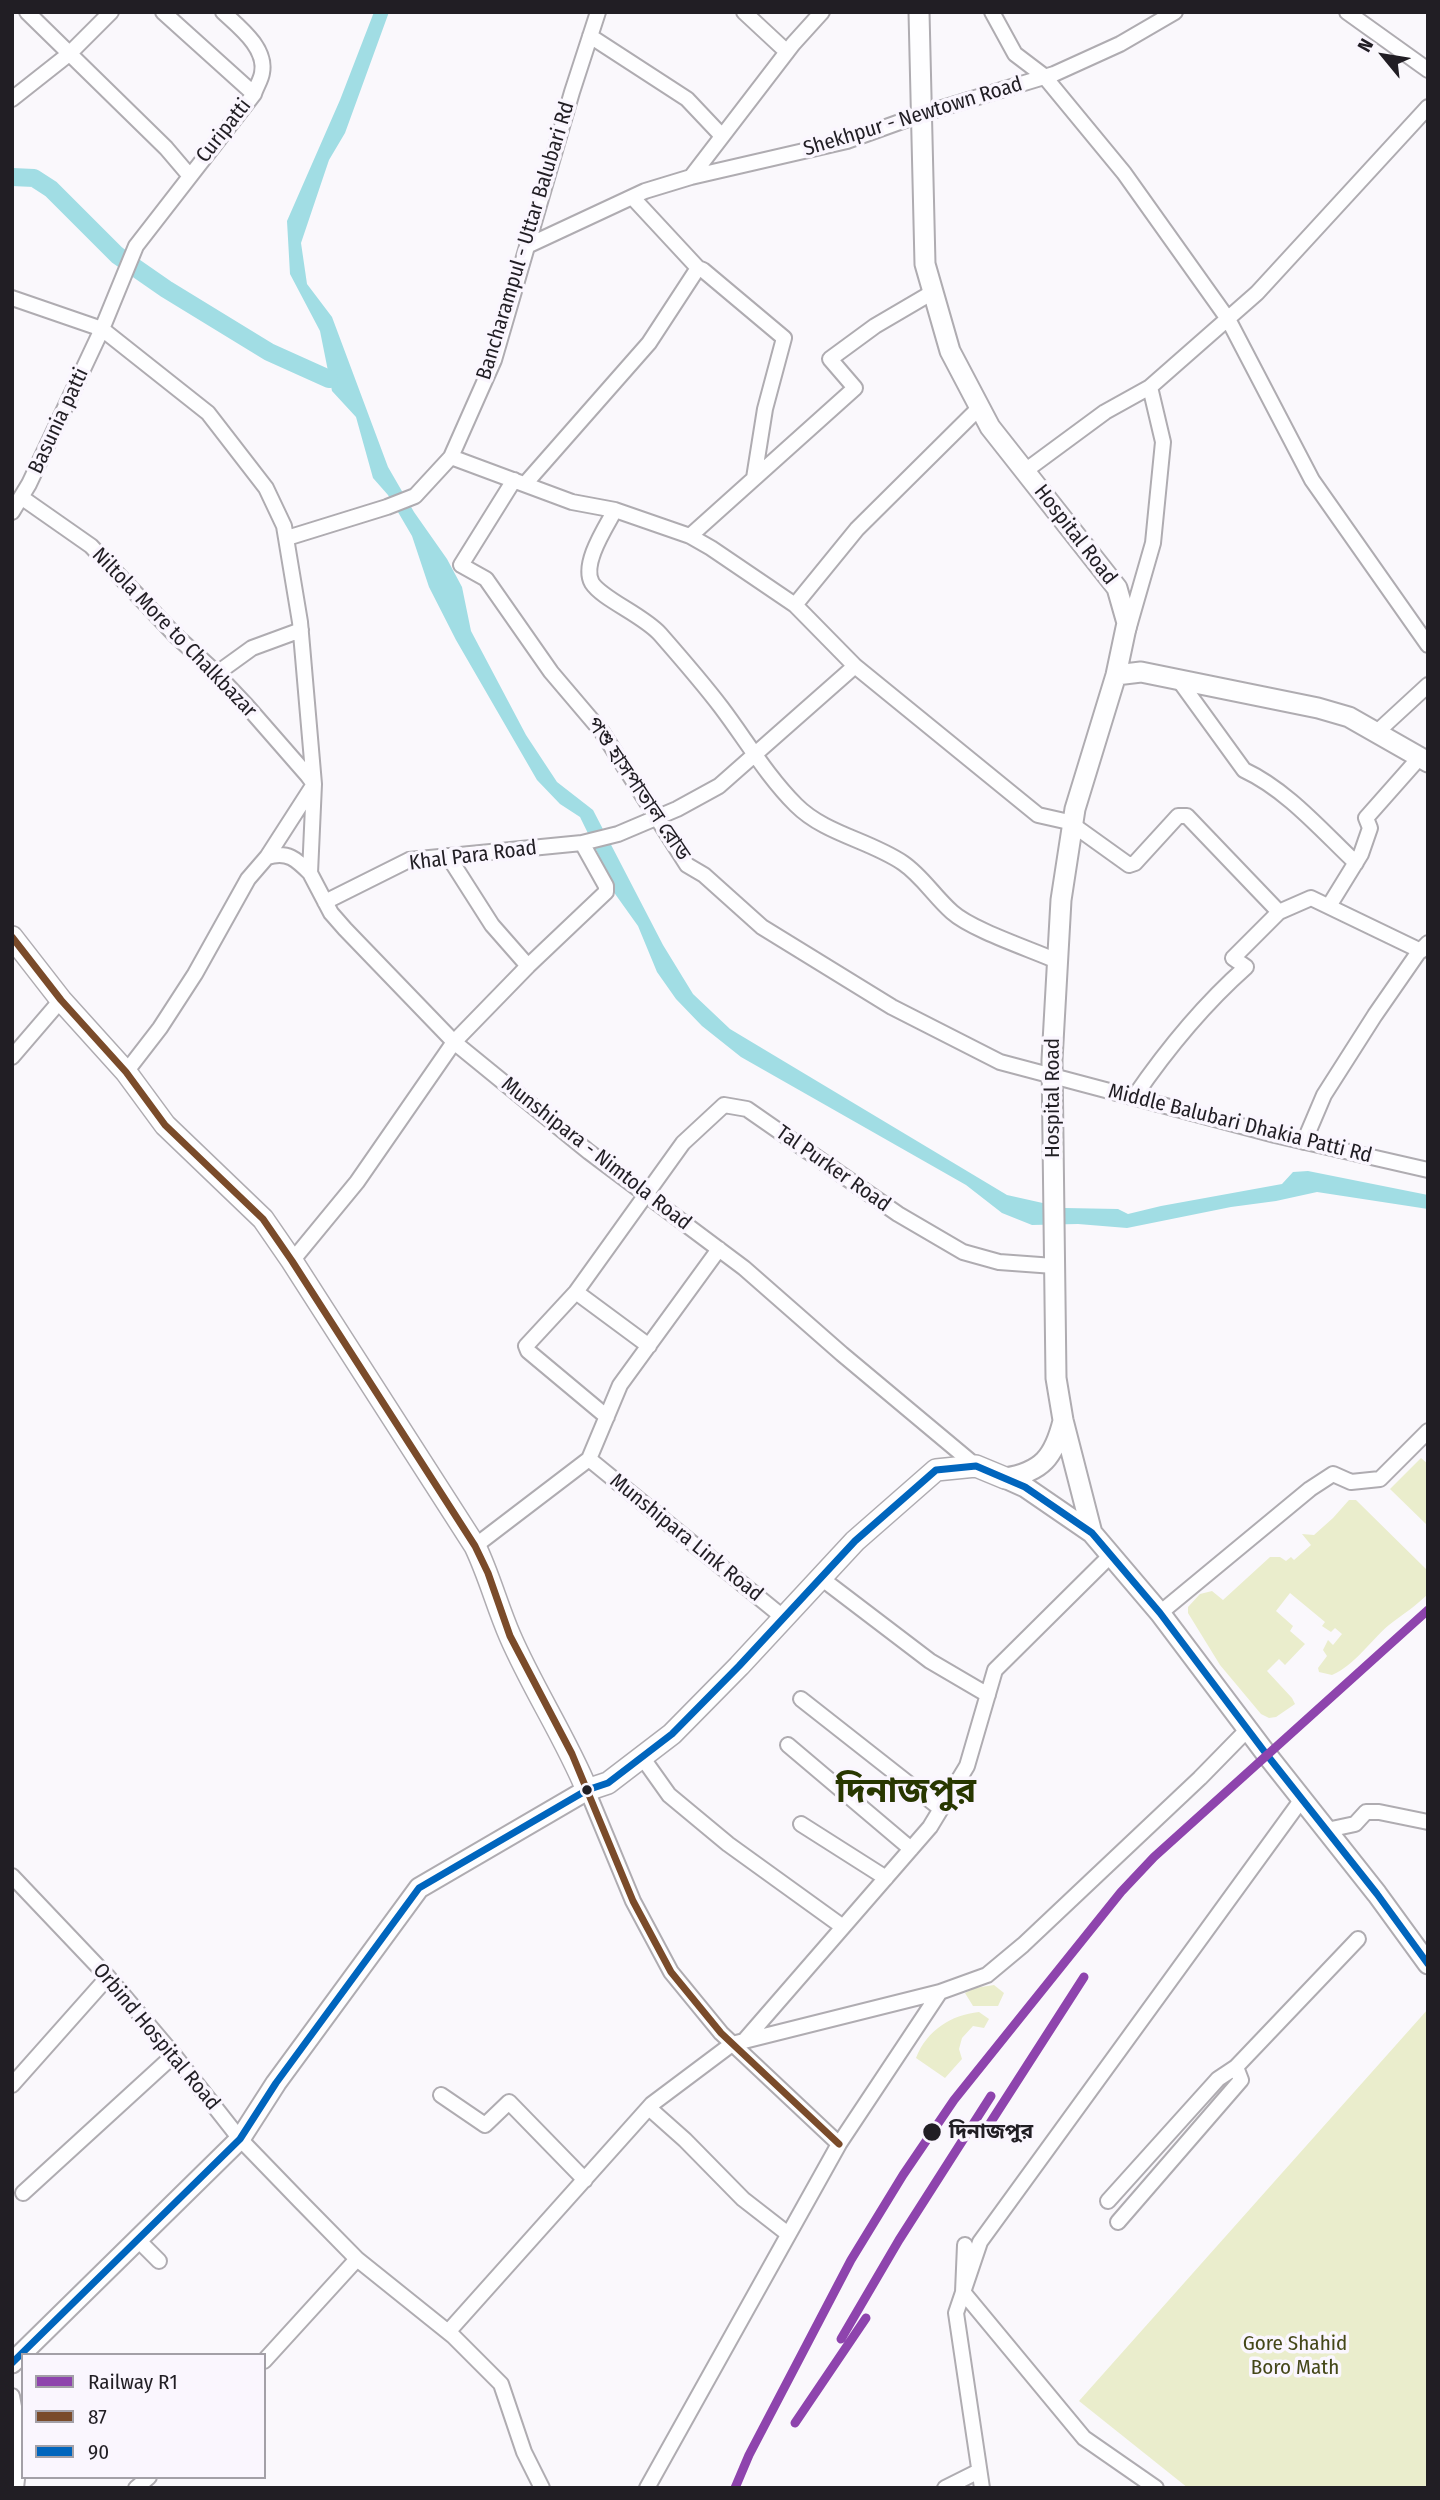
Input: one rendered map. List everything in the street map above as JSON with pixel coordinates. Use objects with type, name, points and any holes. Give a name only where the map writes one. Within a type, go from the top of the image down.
[{"type":"highway","points":[[12,937],[61,1000],[126,1072],[165,1125],[263,1219],[292,1261],[475,1546],[488,1573],[510,1636],[572,1754],[587,1790],[608,1783],[672,1734],[855,1541],[936,1470],[976,1466],[1005,1478]]},
{"type":"main road","name":"Hospital Road","points":[[919,12],[925,264],[950,351],[990,427],[1117,588],[1127,623],[1116,675],[1071,824],[1061,900],[1052,1075],[1056,1378],[1063,1420],[1092,1533]]},
{"type":"main road","points":[[1116,675],[1141,672],[1318,708],[1349,717],[1424,760]]},
{"type":"main road","points":[[1005,1478],[1022,1475],[1044,1462],[1055,1448],[1063,1420]]},
{"type":"main road","points":[[1005,1478],[1025,1488],[1092,1533],[1160,1613],[1428,1964]]},
{"type":"main road","points":[[22,2353],[240,2139],[276,2083],[419,1888],[587,1790]]},
{"type":"street","points":[[27,12],[166,148],[189,175]]},
{"type":"street","points":[[12,99],[69,54],[111,12]]},
{"type":"street","points":[[163,12],[254,94]]},
{"type":"street","name":"Curipatti","points":[[122,276],[136,246],[254,94],[263,71],[259,52],[248,36],[223,12]]},
{"type":"street","name":"Bancharampul - Uttar Balubari Rd","points":[[287,538],[415,496],[451,457],[494,360],[598,12]]},
{"type":"street","points":[[744,12],[787,52]]},
{"type":"street","points":[[691,177],[787,52],[822,12]]},
{"type":"street","points":[[992,12],[1015,54],[1044,76],[1124,173],[1228,319],[1312,480],[1428,645]]},
{"type":"street","name":"Shekhpur - Newtown Road","points":[[527,246],[645,191],[691,177],[847,141],[922,114],[1044,76],[1121,44],[1175,12]]},
{"type":"street","points":[[1347,12],[1428,70]]},
{"type":"street","points":[[590,36],[687,99],[722,136]]},
{"type":"street","points":[[1024,471],[1105,412],[1150,387],[1257,293],[1428,107]]},
{"type":"street","points":[[633,198],[698,268],[784,338],[765,408],[754,478]]},
{"type":"street","points":[[519,482],[649,343],[698,268]]},
{"type":"street","name":"Basunia patti","points":[[12,512],[102,329],[122,276]]},
{"type":"street","points":[[690,536],[855,388],[830,359],[875,326],[933,292]]},
{"type":"street","name":"Munshipara - Nimtola Road","points":[[12,298],[102,329],[208,413],[266,488],[287,538],[301,631],[314,784],[310,873],[331,913],[361,948],[454,1042],[589,1152],[744,1268],[976,1466]]},
{"type":"street","points":[[1116,675],[1153,543],[1163,442],[1150,387]]},
{"type":"street","points":[[795,606],[856,529],[979,407]]},
{"type":"street","points":[[451,457],[572,502],[615,510],[690,536],[795,606],[855,666],[1038,815],[1071,824],[1129,865],[1135,863],[1178,816],[1187,816],[1279,912]]},
{"type":"street","name":"পশু হাসপাতাল রোড","points":[[519,482],[461,565],[486,579],[551,673],[602,732],[687,864],[722,890],[762,927],[892,1007],[1000,1062],[1052,1075]]},
{"type":"street","name":"Niltola More to Chalkbazar","points":[[21,497],[62,523],[91,546],[216,674],[314,784]]},
{"type":"street","points":[[615,510],[589,561],[592,582],[604,594],[651,624],[722,708],[755,755],[797,805],[822,824],[867,843],[903,863],[924,881],[953,913],[1058,961]]},
{"type":"street","points":[[216,674],[252,648],[301,631]]},
{"type":"street","name":"Khal Para Road","points":[[325,902],[409,860],[584,842],[618,834],[658,817],[719,786],[855,666]]},
{"type":"street","points":[[1178,680],[1244,770],[1257,776],[1299,809],[1356,863]]},
{"type":"street","points":[[1377,732],[1428,685]]},
{"type":"street","points":[[1329,906],[1356,863],[1370,828],[1366,818],[1424,760]]},
{"type":"street","points":[[126,1072],[160,1028],[195,974],[248,879],[267,857],[314,784]]},
{"type":"street","points":[[292,1261],[356,1182],[454,1042],[528,966],[606,892],[606,886],[584,842]]},
{"type":"street","points":[[267,857],[287,854],[310,873]]},
{"type":"street","points":[[448,856],[492,925],[528,966]]},
{"type":"street","points":[[1134,1097],[1185,1027],[1246,967],[1233,958],[1279,912],[1311,898],[1424,947],[1375,1015],[1324,1095],[1304,1142]]},
{"type":"street","points":[[12,1057],[61,1000]]},
{"type":"street","name":"Middle Balubari Dhakia Patti Rd","points":[[1052,1075],[1304,1142],[1428,1170]]},
{"type":"street","name":"Tal Purker Road","points":[[646,1195],[683,1143],[724,1105],[747,1109],[898,1214],[963,1252],[999,1262],[1054,1266]]},
{"type":"street","points":[[607,1417],[526,1349],[526,1346],[576,1292],[646,1195]]},
{"type":"street","points":[[475,1546],[589,1459],[620,1385],[719,1249]]},
{"type":"street","points":[[576,1292],[649,1346]]},
{"type":"street","points":[[1160,1613],[1310,1489],[1333,1474],[1351,1482],[1380,1479],[1428,1432]]},
{"type":"street","name":"Munshipara Link Road","points":[[589,1459],[784,1618]]},
{"type":"street","points":[[448,2332],[649,2108],[738,2042],[930,1827],[967,1766],[995,1670],[1111,1555]]},
{"type":"street","points":[[821,1578],[930,1661],[988,1695]]},
{"type":"street","points":[[801,1699],[941,1809]]},
{"type":"street","points":[[738,2042],[940,1992],[987,1975],[1023,1945],[1248,1729]]},
{"type":"street","points":[[788,1745],[911,1849]]},
{"type":"street","points":[[642,1757],[669,1795],[728,1844],[843,1927]]},
{"type":"street","points":[[587,1790],[633,1901],[671,1972],[839,2144]]},
{"type":"street","points":[[982,2488],[956,2313],[980,2242],[1302,1799]]},
{"type":"street","points":[[1327,1830],[1355,1824],[1366,1812],[1428,1822]]},
{"type":"street","points":[[802,1824],[886,1878]]},
{"type":"street","name":"Orbind Hospital Road","points":[[13,1880],[108,1977],[240,2139],[357,2259],[448,2332],[501,2384],[524,2452],[542,2488]]},
{"type":"street","points":[[1108,2201],[1218,2079],[1236,2067],[1358,1939]]},
{"type":"street","points":[[12,2085],[108,1977]]},
{"type":"street","points":[[647,2488],[839,2144],[940,1992]]},
{"type":"street","points":[[23,2193],[174,2055]]},
{"type":"street","points":[[1118,2222],[1241,2080],[1236,2067]]},
{"type":"street","points":[[441,2095],[485,2125],[509,2102],[585,2180]]},
{"type":"street","points":[[649,2108],[743,2199],[788,2234]]},
{"type":"street","points":[[1163,2139],[1168,2165]]},
{"type":"street","points":[[138,2240],[159,2262]]},
{"type":"street","points":[[965,2245],[963,2292],[1084,2438],[1156,2488]]},
{"type":"street","points":[[266,2359],[357,2259]]},
{"type":"street","points":[[12,2396],[21,2439]]},
{"type":"street","points":[[16,2488],[21,2451]]},
{"type":"street","points":[[945,2488],[979,2471]]},
{"type":"green space","points":[[1421,1458],[1428,1464],[1428,1526],[1390,1489]]},
{"type":"green space","points":[[1349,1500],[1356,1500],[1426,1569],[1428,1567],[1428,1594],[1389,1625],[1348,1665],[1332,1675],[1319,1672],[1318,1668],[1327,1656],[1323,1650],[1328,1640],[1333,1645],[1342,1634],[1335,1628],[1331,1632],[1322,1626],[1325,1622],[1290,1593],[1276,1611],[1293,1626],[1290,1631],[1305,1644],[1285,1665],[1279,1659],[1267,1671],[1295,1704],[1276,1717],[1269,1718],[1261,1714],[1220,1665],[1188,1613],[1188,1607],[1200,1594],[1212,1591],[1223,1600],[1270,1557],[1280,1557],[1286,1561],[1291,1557],[1294,1560],[1311,1545],[1302,1534],[1314,1535]]},
{"type":"green space","points":[[994,1985],[1004,1993],[998,2006],[973,2006],[965,1993],[975,1988]]},
{"type":"green space","name":"Gore Shahid Boro Math","points":[[1428,2009],[1428,2488],[1188,2488],[1079,2401]]},
{"type":"green space","points":[[979,2012],[989,2019],[984,2028],[973,2026],[962,2038],[959,2049],[962,2059],[945,2078],[916,2058],[927,2039],[941,2026],[950,2020]]},
{"type":"water","points":[[374,12],[389,12],[345,133],[329,160],[301,243],[307,284],[332,317],[388,467],[462,587],[471,631],[526,735],[557,782],[593,810],[663,945],[693,994],[730,1029],[1007,1195],[1065,1208],[1118,1209],[1128,1214],[1282,1184],[1293,1172],[1308,1171],[1428,1195],[1428,1209],[1317,1192],[1127,1228],[1078,1224],[1032,1225],[1002,1213],[966,1185],[741,1057],[702,1026],[676,999],[657,972],[638,926],[613,891],[580,817],[560,804],[537,780],[456,640],[429,587],[412,536],[388,495],[373,478],[356,417],[332,391],[320,331],[290,274],[287,221],[340,100]]},
{"type":"waterway","points":[[12,177],[34,178],[51,189],[117,255],[166,289],[269,352],[329,379]]},
{"type":"rail line","name":"R1","points":[[735,2488],[749,2455],[851,2260],[903,2175],[954,2100],[1121,1892],[1154,1857],[1428,1610]]},
{"type":"rail line","name":"R1","points":[[985,2131],[1084,1977]]},
{"type":"rail line","name":"R1","points":[[841,2339],[899,2240],[991,2096]]},
{"type":"rail line","name":"R1","points":[[795,2423],[866,2318]]},
{"type":"transit line","name":"87","points":[[12,937],[61,1000],[126,1072],[165,1125],[263,1219],[292,1261],[475,1546],[488,1573],[510,1636],[572,1754],[633,1901],[671,1972],[721,2033],[839,2144]]},
{"type":"transit line","name":"90","points":[[22,2353],[240,2139],[276,2083],[419,1888],[587,1790],[608,1783],[672,1734],[855,1541],[936,1470],[976,1466],[1025,1487],[1092,1533],[1160,1613],[1428,1964]]},
{"type":"transit line","name":"90","points":[[12,2363],[21,2354]]},
{"type":"place","name":"দিনাজপুর","points":[[932,2132]]},
{"type":"district","name":"দিনাজপুর","points":[[906,1792]]}]
